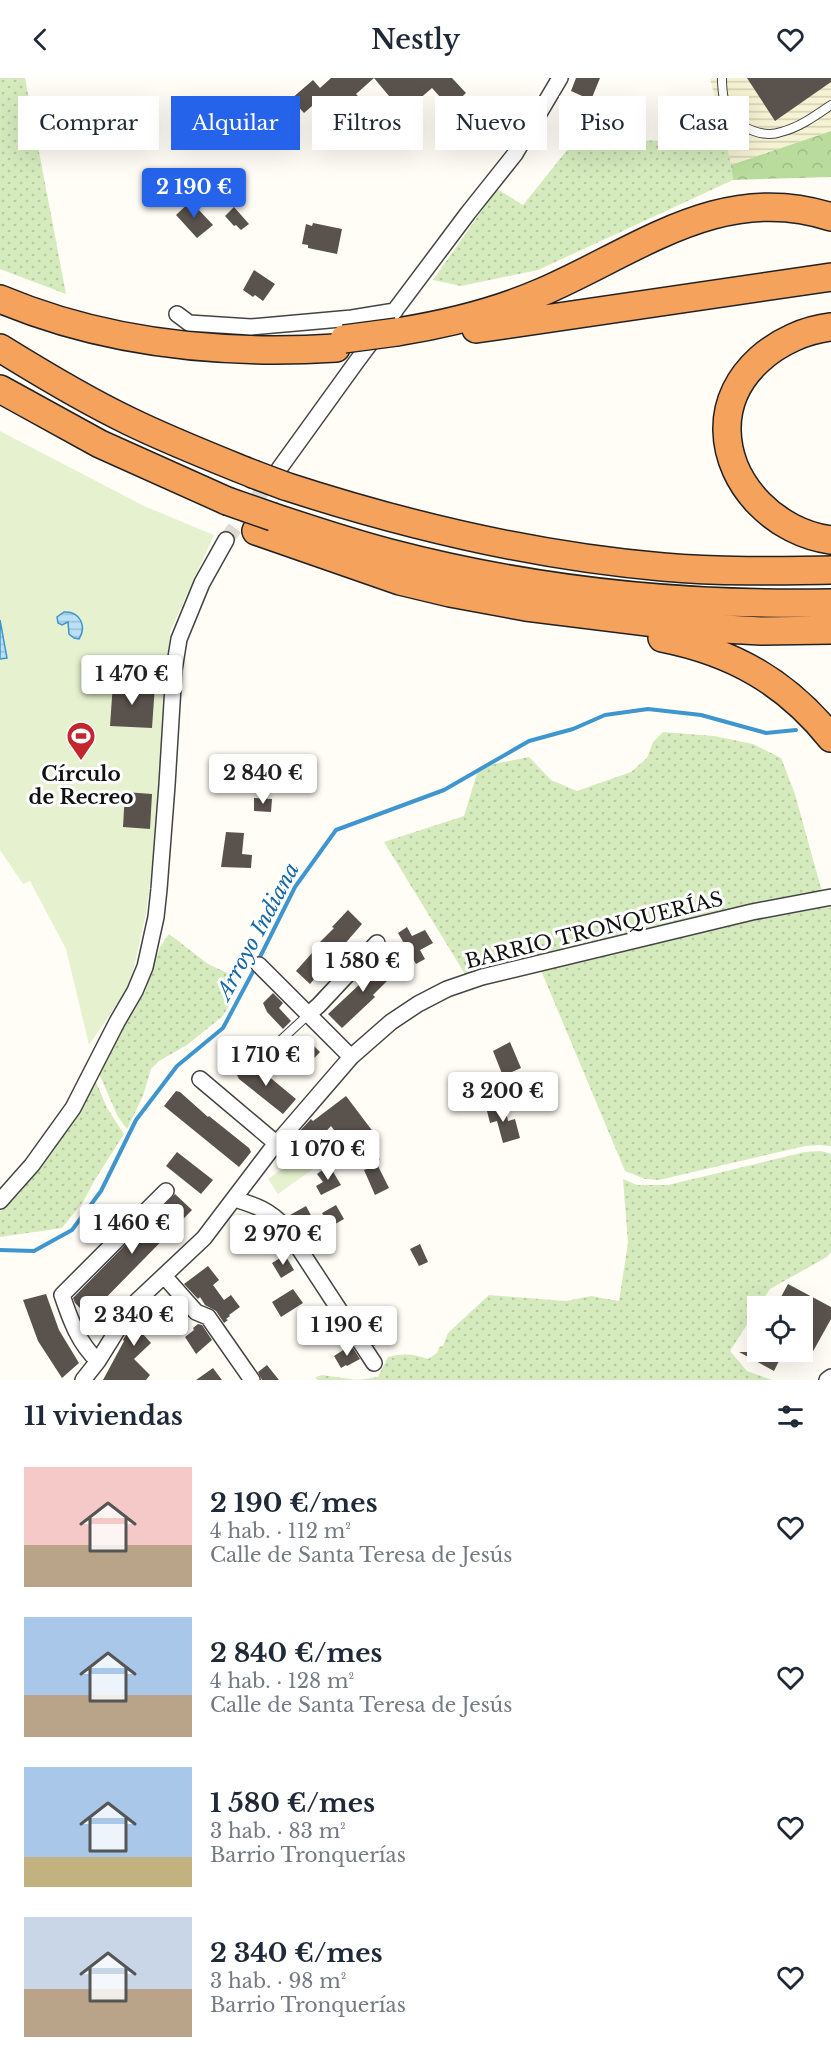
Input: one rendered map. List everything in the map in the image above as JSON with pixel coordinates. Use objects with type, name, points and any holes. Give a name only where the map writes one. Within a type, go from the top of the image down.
[{"type":"highway","points":[[0,299],[70,324],[180,346],[340,343],[392,328],[464,319],[515,303],[566,281],[663,232],[722,212],[778,208],[798,209],[831,217]]},
{"type":"highway","points":[[392,328],[831,277]]},
{"type":"highway","points":[[831,327],[801,333],[782,341],[757,361],[737,388],[729,409],[727,430],[730,453],[737,471],[758,502],[770,514],[791,528],[831,540]]},
{"type":"highway","points":[[0,348],[127,420],[177,443],[425,528],[595,560],[721,570],[831,570]]},
{"type":"highway","points":[[0,389],[100,444],[224,519]]},
{"type":"highway","points":[[0,403],[89,456],[224,519],[265,524],[483,575],[558,588],[619,596],[704,602],[831,603]]},
{"type":"highway","points":[[265,524],[378,574],[496,608],[669,639],[718,654],[744,664],[774,682],[802,705],[831,738]]},
{"type":"highway","points":[[450,594],[656,625],[760,631],[831,630]]},
{"type":"street","points":[[272,476],[392,328],[515,154],[560,78]]},
{"type":"street","points":[[177,314],[189,323],[251,327],[352,318],[392,328]]},
{"type":"street","points":[[1,1194],[32,1165],[73,1108],[135,991],[145,967],[156,917],[159,889],[172,688],[179,639],[202,583],[224,519]]},
{"type":"street","name":"BARRIO TRONQUERÍAS","points":[[83,1380],[137,1301],[204,1238],[277,1144],[351,1057],[391,1022],[418,1004],[447,989],[473,980],[741,914],[831,897]]},
{"type":"street","points":[[314,1009],[377,943]]},
{"type":"street","points":[[259,965],[314,1009],[351,1057]]},
{"type":"street","points":[[200,1079],[277,1144]]},
{"type":"street","points":[[98,1361],[71,1322],[62,1295],[166,1191]]},
{"type":"street","points":[[235,1199],[263,1208],[285,1227],[374,1363]]},
{"type":"street","points":[[165,1277],[196,1312],[208,1317],[252,1380]]},
{"type":"street","points":[[827,1380],[831,1377]]},
{"type":"lane","points":[[722,78],[722,95],[729,114],[742,125],[762,134],[779,133],[808,121],[831,105]]},
{"type":"lane","points":[[282,1039],[314,1009]]},
{"type":"shaded area","points":[[710,78],[831,78],[831,131],[731,165],[727,150],[749,150],[749,96],[714,96]]},
{"type":"green space","points":[[0,78],[25,78],[28,96],[18,96],[18,150],[39,150],[66,294],[0,269]]},
{"type":"green space","points":[[831,131],[831,177],[733,180],[731,165]]},
{"type":"green space","points":[[646,140],[658,141],[658,150],[728,150],[733,180],[538,270],[461,286],[433,280],[497,189],[523,205],[567,150],[646,150]]},
{"type":"green space","name":"Círculo de Recreo","points":[[0,431],[144,506],[214,535],[170,632],[156,838],[146,913],[130,985],[89,1045],[66,949],[30,881],[23,884],[0,850]]},
{"type":"green space","points":[[663,732],[714,736],[753,744],[781,758],[795,794],[822,892],[465,974],[384,842],[464,816],[479,767],[529,757],[551,780],[577,791],[631,772],[647,758],[653,742]]},
{"type":"green space","points":[[820,902],[831,903],[831,1146],[805,1146],[659,1180],[645,1179],[625,1171],[540,968]]},
{"type":"green space","points":[[169,934],[208,964],[236,977],[237,992],[223,1016],[187,1045],[159,1061],[151,1069],[143,1096],[127,1129],[117,1115],[98,1071],[145,992],[160,947]]},
{"type":"green space","points":[[94,1077],[107,1108],[124,1134],[83,1202],[62,1228],[0,1237],[0,1212],[20,1193]]},
{"type":"green space","points":[[323,1139],[334,1154],[278,1194],[268,1179]]},
{"type":"green space","points":[[821,1151],[831,1154],[831,1252],[827,1257],[770,1289],[765,1296],[747,1296],[747,1325],[730,1351],[747,1371],[772,1380],[357,1380],[378,1377],[388,1357],[408,1355],[428,1359],[437,1353],[439,1347],[443,1346],[448,1333],[489,1295],[566,1301],[591,1296],[619,1301],[628,1243],[623,1179],[637,1185],[668,1185],[805,1152]]},
{"type":"green space","points":[[322,1375],[357,1380],[317,1380],[316,1377]]},
{"type":"water","points":[[64,612],[74,614],[80,620],[82,629],[79,639],[69,634],[68,622],[62,625],[58,623],[57,617]]},
{"type":"water","points":[[0,620],[7,658],[0,659]]},
{"type":"building","points":[[331,78],[374,78],[356,94],[358,96],[312,96],[312,106],[304,113],[300,109],[300,96],[294,96],[313,80],[320,88]]},
{"type":"building","points":[[374,78],[452,78],[466,93],[463,96],[439,96],[432,88],[423,96],[389,96]]},
{"type":"building","points":[[576,78],[600,78],[593,96],[582,96],[571,91]]},
{"type":"building","points":[[747,78],[831,78],[831,82],[775,121]]},
{"type":"building","points":[[194,198],[201,206],[198,209],[213,225],[197,238],[176,215]]},
{"type":"building","points":[[234,207],[249,224],[241,230],[225,216]]},
{"type":"building","points":[[313,223],[342,229],[337,254],[308,248],[308,245],[302,244],[306,224],[312,226]]},
{"type":"building","points":[[254,270],[275,284],[263,301],[243,290]]},
{"type":"building","points":[[113,683],[155,685],[152,728],[110,726]]},
{"type":"building","points":[[125,792],[152,794],[150,829],[123,827]]},
{"type":"building","points":[[254,798],[272,799],[271,812],[254,811]]},
{"type":"building","points":[[226,832],[244,833],[242,854],[252,855],[251,868],[221,867]]},
{"type":"building","points":[[348,910],[362,924],[310,984],[296,971]]},
{"type":"building","points":[[407,927],[412,936],[425,930],[433,943],[420,950],[425,959],[416,964],[398,933]]},
{"type":"building","points":[[385,959],[399,972],[391,981],[389,979],[373,995],[375,997],[342,1028],[328,1014]]},
{"type":"building","points":[[273,993],[283,1003],[279,1008],[291,1021],[283,1029],[267,1012],[263,1003]]},
{"type":"building","points":[[304,1036],[320,1052],[303,1070],[287,1054]]},
{"type":"building","points":[[510,1042],[521,1068],[503,1076],[493,1051]]},
{"type":"building","points":[[249,1060],[296,1099],[283,1114],[239,1079],[237,1075]]},
{"type":"building","points":[[176,1091],[249,1148],[251,1152],[239,1167],[164,1106]]},
{"type":"building","points":[[346,1096],[374,1133],[369,1137],[380,1160],[376,1162],[389,1188],[375,1195],[364,1170],[367,1169],[356,1147],[350,1151],[331,1126],[318,1140],[312,1135],[306,1141],[298,1133],[311,1119],[313,1121]]},
{"type":"building","points":[[502,1104],[508,1121],[515,1119],[520,1138],[503,1143],[497,1121],[490,1123],[486,1107]]},
{"type":"building","points":[[177,1152],[213,1180],[201,1194],[166,1166]]},
{"type":"building","points":[[329,1165],[341,1185],[321,1195],[316,1186],[323,1182],[317,1174]]},
{"type":"building","points":[[175,1194],[192,1210],[88,1316],[73,1298]]},
{"type":"building","points":[[336,1205],[344,1219],[330,1227],[322,1213]]},
{"type":"building","points":[[306,1206],[313,1219],[299,1230],[290,1215]]},
{"type":"building","points":[[265,1222],[275,1234],[260,1243],[252,1230]]},
{"type":"building","points":[[420,1244],[428,1262],[419,1266],[410,1249]]},
{"type":"building","points":[[285,1255],[294,1270],[281,1278],[272,1263]]},
{"type":"building","points":[[208,1266],[219,1280],[213,1285],[224,1300],[231,1295],[240,1307],[229,1315],[226,1319],[228,1320],[224,1323],[216,1311],[205,1305],[200,1297],[198,1299],[184,1284]]},
{"type":"building","points":[[788,1284],[810,1296],[781,1296]]},
{"type":"building","points":[[293,1289],[303,1303],[281,1317],[272,1302]]},
{"type":"building","points":[[46,1294],[59,1330],[79,1363],[62,1378],[38,1341],[23,1300]]},
{"type":"building","points":[[813,1297],[831,1307],[831,1319],[813,1351]]},
{"type":"building","points":[[155,1298],[165,1309],[141,1332],[151,1343],[134,1359],[150,1375],[146,1380],[103,1380],[134,1321],[144,1307]]},
{"type":"building","points":[[324,1307],[336,1327],[323,1335],[311,1315]]},
{"type":"building","points":[[365,1307],[384,1339],[374,1346],[354,1314]]},
{"type":"building","points":[[198,1324],[202,1325],[212,1340],[196,1354],[185,1337]]},
{"type":"building","points":[[351,1345],[360,1359],[341,1368],[334,1356]]},
{"type":"building","points":[[757,1362],[778,1362],[774,1371]]},
{"type":"building","points":[[267,1365],[279,1380],[262,1380],[258,1372]]},
{"type":"building","points":[[213,1368],[222,1380],[196,1380]]},
{"type":"waterway","name":"Arroyo Indiana","points":[[258,961],[295,887],[336,830],[444,790],[529,741],[573,729],[605,715],[648,709],[701,715],[766,733],[796,730]]},
{"type":"waterway","name":"Arroyo Indiana","points":[[0,1250],[34,1251],[72,1230],[101,1191],[136,1120],[177,1066],[223,1028],[255,968]]},
{"type":"tunnel","points":[[226,540],[274,475]]},
{"type":"place","name":"Círculo de Recreo","points":[[81,762]]}]
